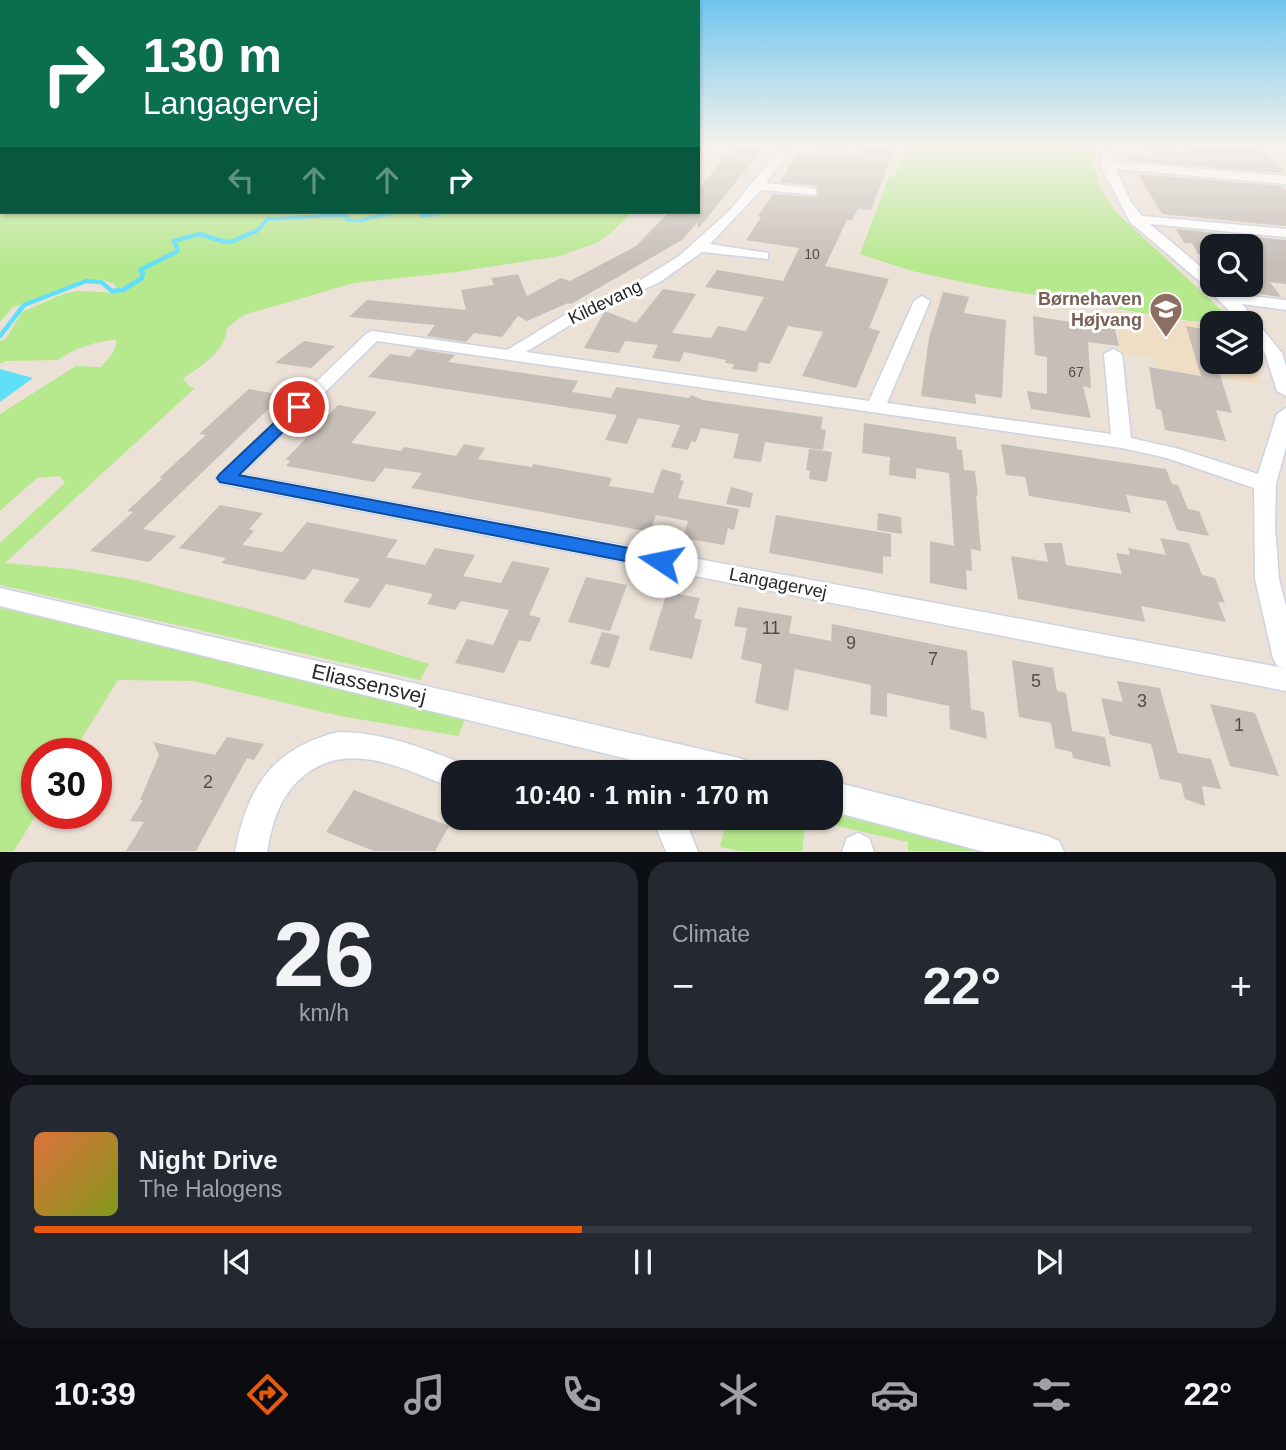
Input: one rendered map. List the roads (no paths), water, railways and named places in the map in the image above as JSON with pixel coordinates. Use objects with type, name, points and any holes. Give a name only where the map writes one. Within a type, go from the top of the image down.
[{"type":"street","points":[[1114,185],[1117,195],[1135,219],[1239,311]]},
{"type":"street","points":[[759,186],[812,192]]},
{"type":"street","name":"Kildevang","points":[[510,355],[573,317],[664,273],[699,247],[759,186]]},
{"type":"street","points":[[1135,219],[1286,233]]},
{"type":"street","points":[[699,247],[763,256]]},
{"type":"street","points":[[1227,298],[1286,304]]},
{"type":"street","points":[[876,406],[922,300]]},
{"type":"street","name":"Langagervej","points":[[1265,484],[1172,453],[1122,442],[373,336],[226,478],[1286,680]]},
{"type":"street","points":[[1263,340],[1273,354],[1286,391]]},
{"type":"street","points":[[1112,354],[1122,442]]},
{"type":"street","points":[[1286,414],[1265,484],[1286,658]]},
{"type":"street","name":"Eliassensvej","points":[[0,597],[670,760]]},
{"type":"street","points":[[251,852],[266,798],[279,777],[304,755],[329,747],[359,745],[400,753],[441,769]]},
{"type":"street","points":[[843,799],[1042,851]]},
{"type":"street","points":[[673,830],[682,852]]},
{"type":"water","points":[[0,369],[33,378],[0,402]]},
{"type":"waterway","points":[[258,230],[268,219],[347,215],[346,220],[359,221],[386,214]]},
{"type":"waterway","points":[[422,214],[434,214]]},
{"type":"waterway","points":[[0,336],[24,305],[86,281],[101,282],[112,291],[123,290],[142,278],[143,273],[140,270],[176,252],[178,250],[174,241],[199,234],[225,242],[233,241],[258,230]]},
{"type":"place","name":"Børnehaven Højvang","points":[[1166,339]]}]
